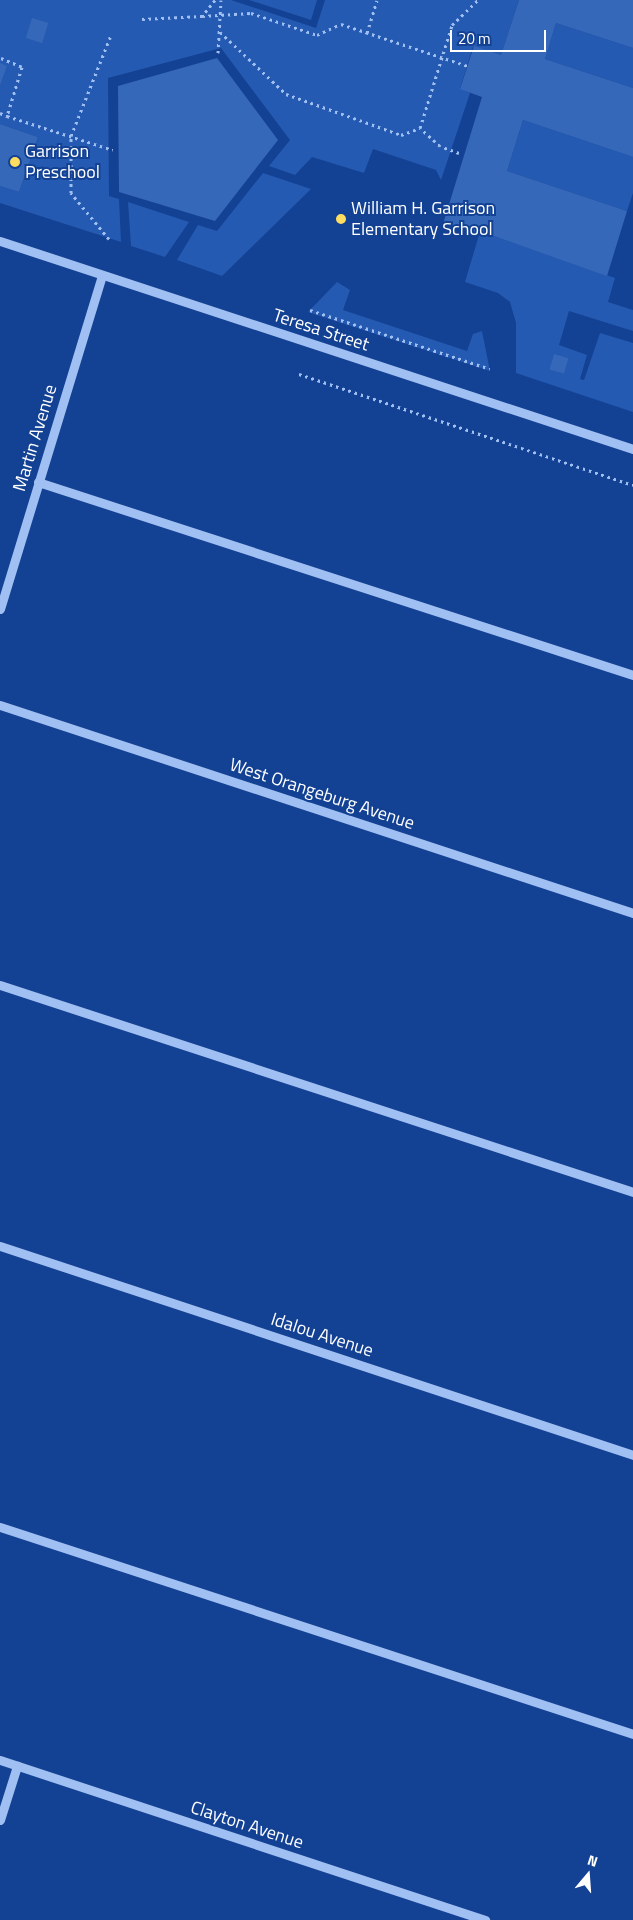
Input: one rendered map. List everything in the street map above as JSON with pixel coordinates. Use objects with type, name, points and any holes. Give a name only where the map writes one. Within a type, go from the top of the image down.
[{"type":"street","name":"Teresa Street","points":[[0,241],[633,449]]},
{"type":"street","name":"Martin Avenue","points":[[0,609],[102,276]]},
{"type":"street","points":[[38,482],[633,675]]},
{"type":"street","name":"West Orangeburg Avenue","points":[[0,705],[633,914]]},
{"type":"street","points":[[0,985],[633,1192]]},
{"type":"street","name":"Idalou Avenue","points":[[0,1246],[633,1455]]},
{"type":"street","points":[[0,1527],[633,1734]]},
{"type":"street","name":"Clayton Avenue","points":[[0,1760],[485,1920]]},
{"type":"street","points":[[0,1820],[18,1766]]},
{"type":"path","points":[[202,16],[215,0]]},
{"type":"path","points":[[218,53],[222,13],[221,0]]},
{"type":"path","points":[[367,33],[377,0]]},
{"type":"path","points":[[420,128],[452,25],[478,0]]},
{"type":"path","points":[[142,19],[222,13],[250,13],[317,35],[341,24],[468,66]]},
{"type":"path","points":[[220,32],[286,94],[401,135],[420,128]]},
{"type":"path","points":[[110,239],[71,193],[72,136],[111,34]]},
{"type":"path","points":[[1,58],[22,66],[7,116]]},
{"type":"path","points":[[0,113],[113,150]]},
{"type":"path","points":[[420,128],[440,146],[459,153]]},
{"type":"path","points":[[310,310],[490,369]]},
{"type":"path","points":[[299,374],[633,485]]},
{"type":"shaded area","points":[[0,0],[231,0],[316,28],[325,0],[519,0],[501,55],[473,47],[460,88],[470,93],[441,180],[436,170],[373,149],[364,173],[312,157],[295,175],[269,166],[290,140],[221,48],[108,78],[109,196],[119,199],[121,242],[0,203],[0,186],[19,192],[38,137],[0,124]]},
{"type":"shaded area","points":[[249,0],[317,0],[311,20]]},
{"type":"shaded area","points":[[556,23],[633,48],[633,88],[545,59]]},
{"type":"shaded area","points":[[523,120],[633,157],[633,193],[627,211],[507,171]]},
{"type":"shaded area","points":[[263,173],[311,189],[222,276],[177,260],[198,225],[217,231]]},
{"type":"shaded area","points":[[128,202],[189,222],[165,257],[131,246]]},
{"type":"shaded area","points":[[485,233],[615,278],[608,302],[633,310],[633,331],[569,311],[559,345],[587,355],[580,379],[584,380],[600,333],[633,343],[633,412],[516,373],[516,323],[510,302],[498,293],[465,282],[479,235]]},
{"type":"shaded area","points":[[337,282],[350,290],[343,310],[467,351],[473,334],[482,331],[490,371],[308,312]]},
{"type":"building","name":"William H. Garrison Elementary School","points":[[519,0],[633,0],[633,48],[556,23],[545,59],[633,88],[633,157],[523,120],[507,171],[627,211],[607,276],[485,233],[484,236],[479,235],[443,224],[482,97],[460,89],[474,46],[501,55]]},
{"type":"building","points":[[32,18],[48,23],[42,43],[26,38]]},
{"type":"building","points":[[217,58],[278,140],[215,221],[119,192],[118,86]]},
{"type":"building","points":[[0,63],[7,66],[0,85]]},
{"type":"building","name":"Garrison Preschool","points":[[0,124],[38,137],[19,192],[0,186]]},
{"type":"building","points":[[554,354],[568,358],[564,374],[550,369]]},
{"type":"place","name":"Garrison Preschool","points":[[15,162]]},
{"type":"place","name":"William H. Garrison Elementary School","points":[[341,219]]}]
